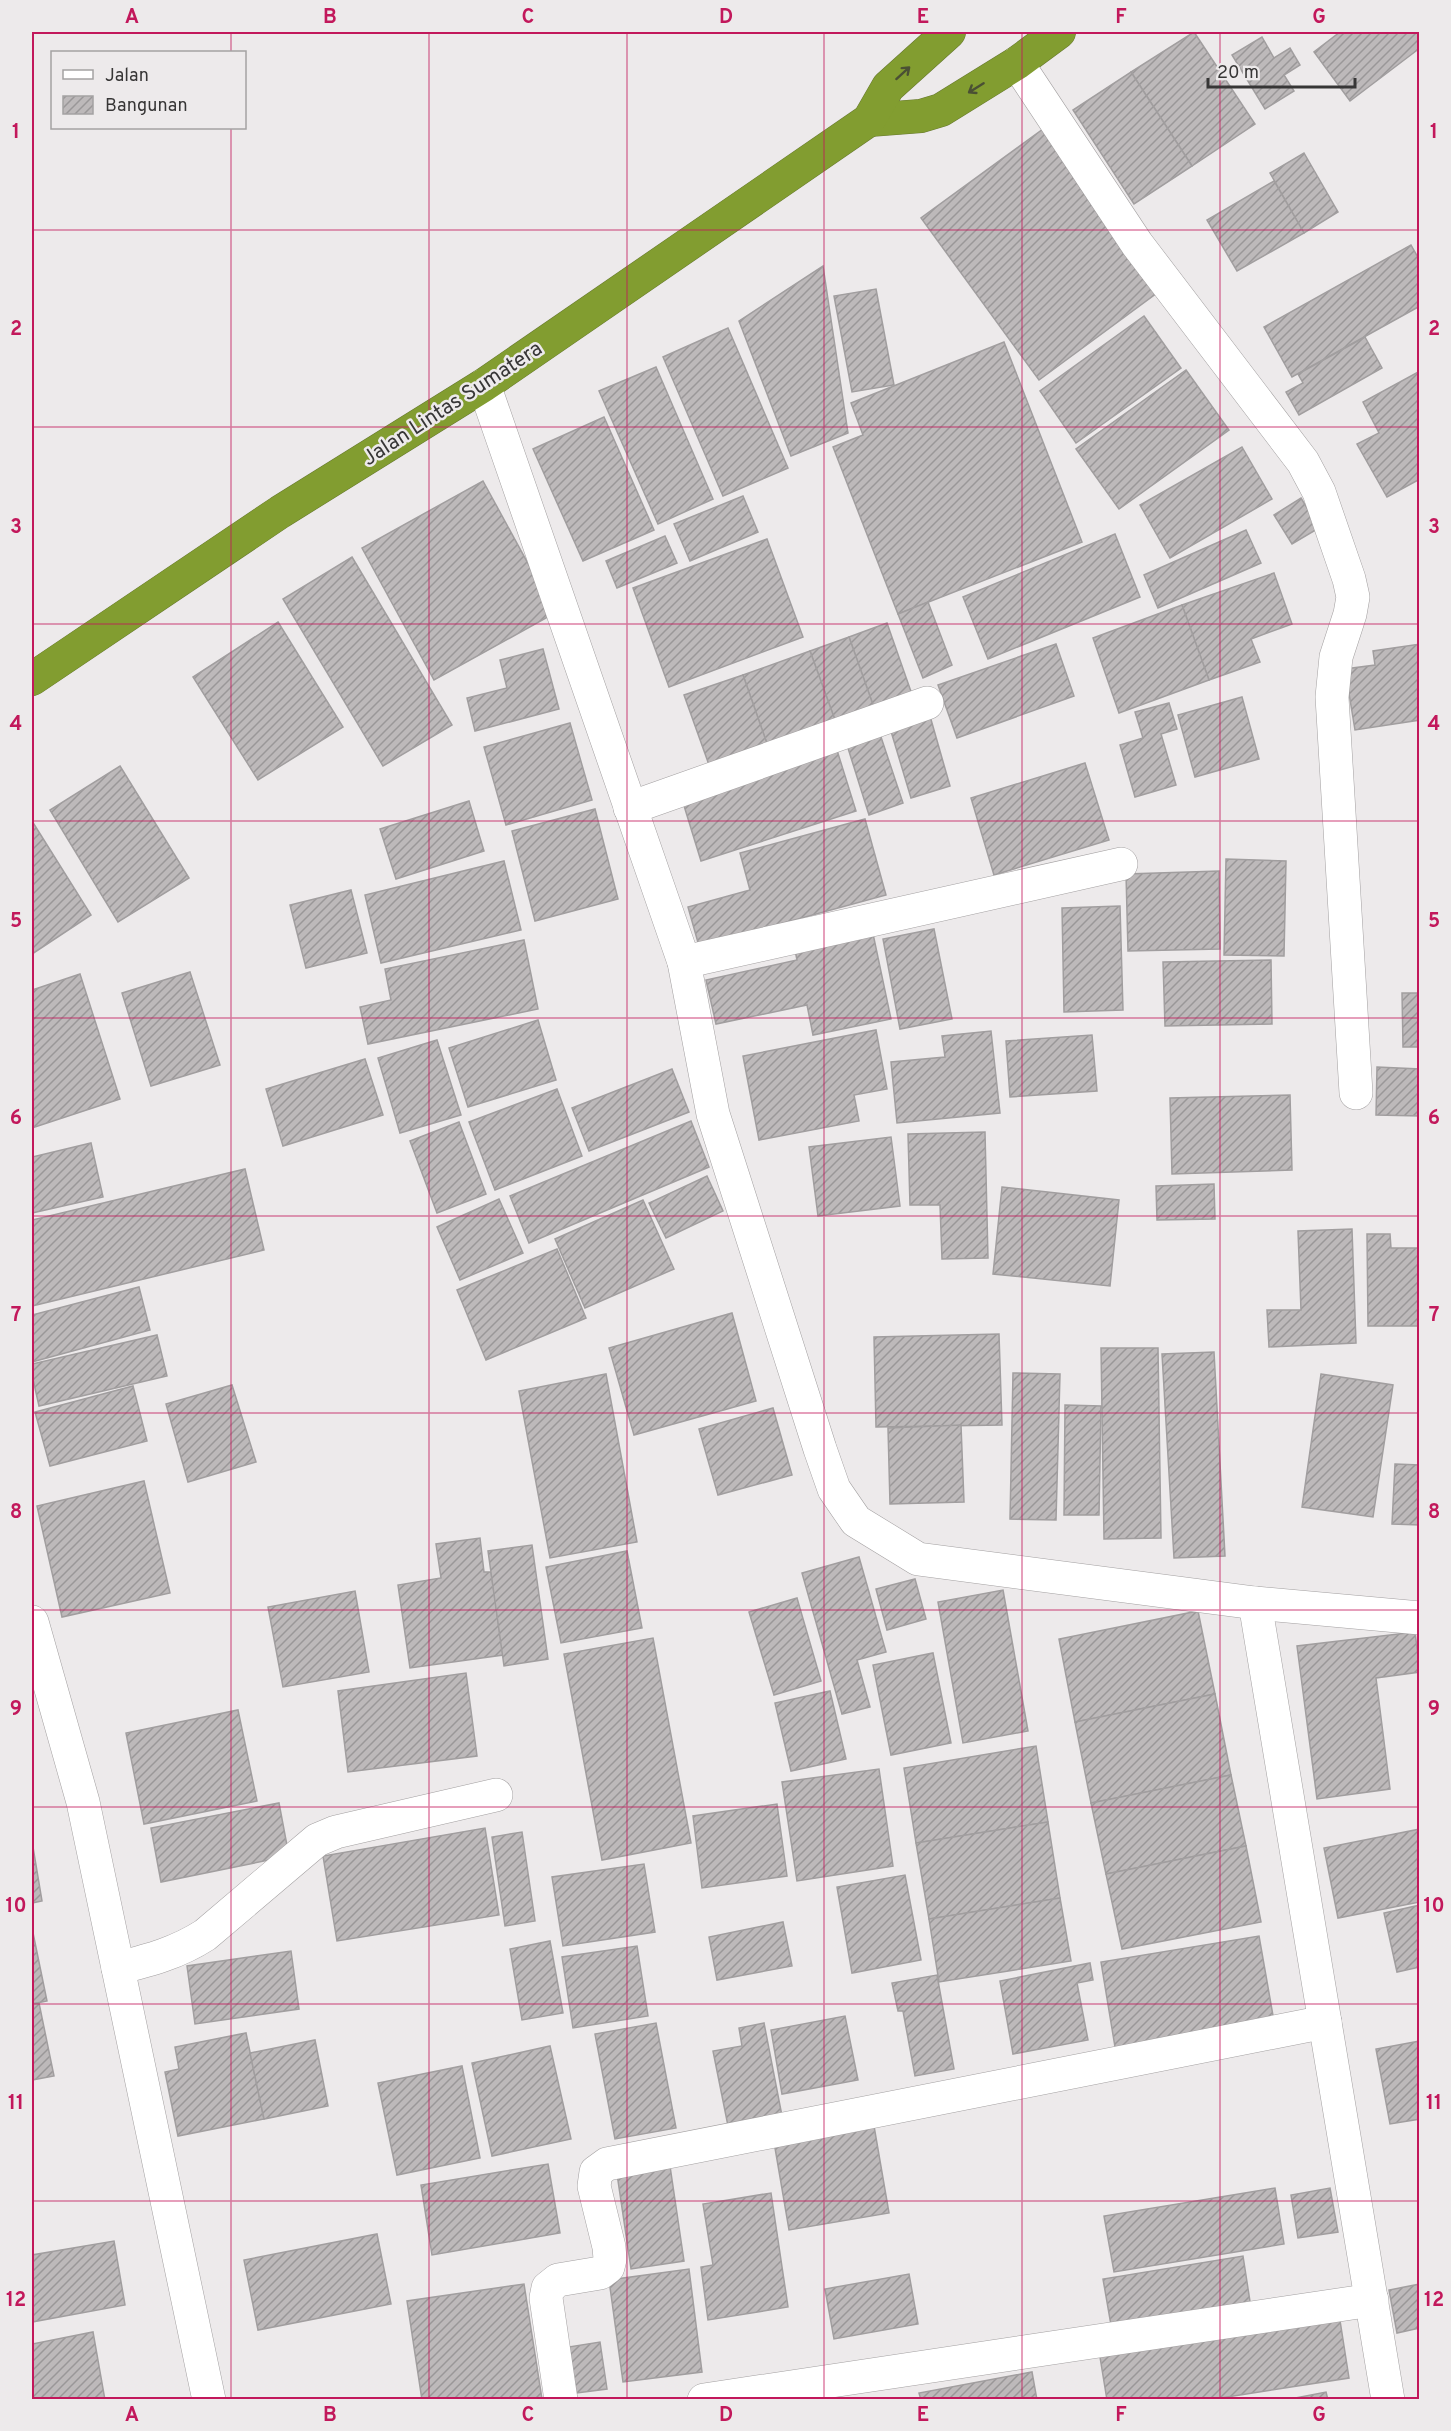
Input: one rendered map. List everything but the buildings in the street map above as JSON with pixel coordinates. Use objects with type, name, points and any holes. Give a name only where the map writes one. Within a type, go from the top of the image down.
[{"type":"highway","name":"Jalan Lintas Sumatera","points":[[32,679],[280,512],[483,385],[869,120],[888,87],[949,32]]},
{"type":"highway","points":[[869,120],[921,116],[941,110],[1017,63],[1059,32]]},
{"type":"street","points":[[1017,63],[1137,244],[1303,462],[1318,492],[1350,579],[1353,597],[1336,657],[1332,697],[1356,1093]]},
{"type":"street","points":[[483,385],[684,962],[713,1114],[820,1449],[834,1489],[856,1521],[918,1559],[1255,1604],[1419,1618]]},
{"type":"street","points":[[630,808],[927,703]]},
{"type":"street","points":[[684,962],[1121,864]]},
{"type":"street","points":[[1255,1604],[1388,2400]]},
{"type":"street","points":[[32,1622],[83,1802],[209,2400]]},
{"type":"street","points":[[118,1968],[167,1955],[205,1935],[317,1840],[336,1832],[496,1795]]},
{"type":"street","points":[[561,2400],[546,2298],[548,2288],[558,2280],[600,2273],[608,2267],[609,2247],[594,2186],[596,2172],[607,2164],[1325,2022]]},
{"type":"street","points":[[704,2400],[1372,2300]]}]
